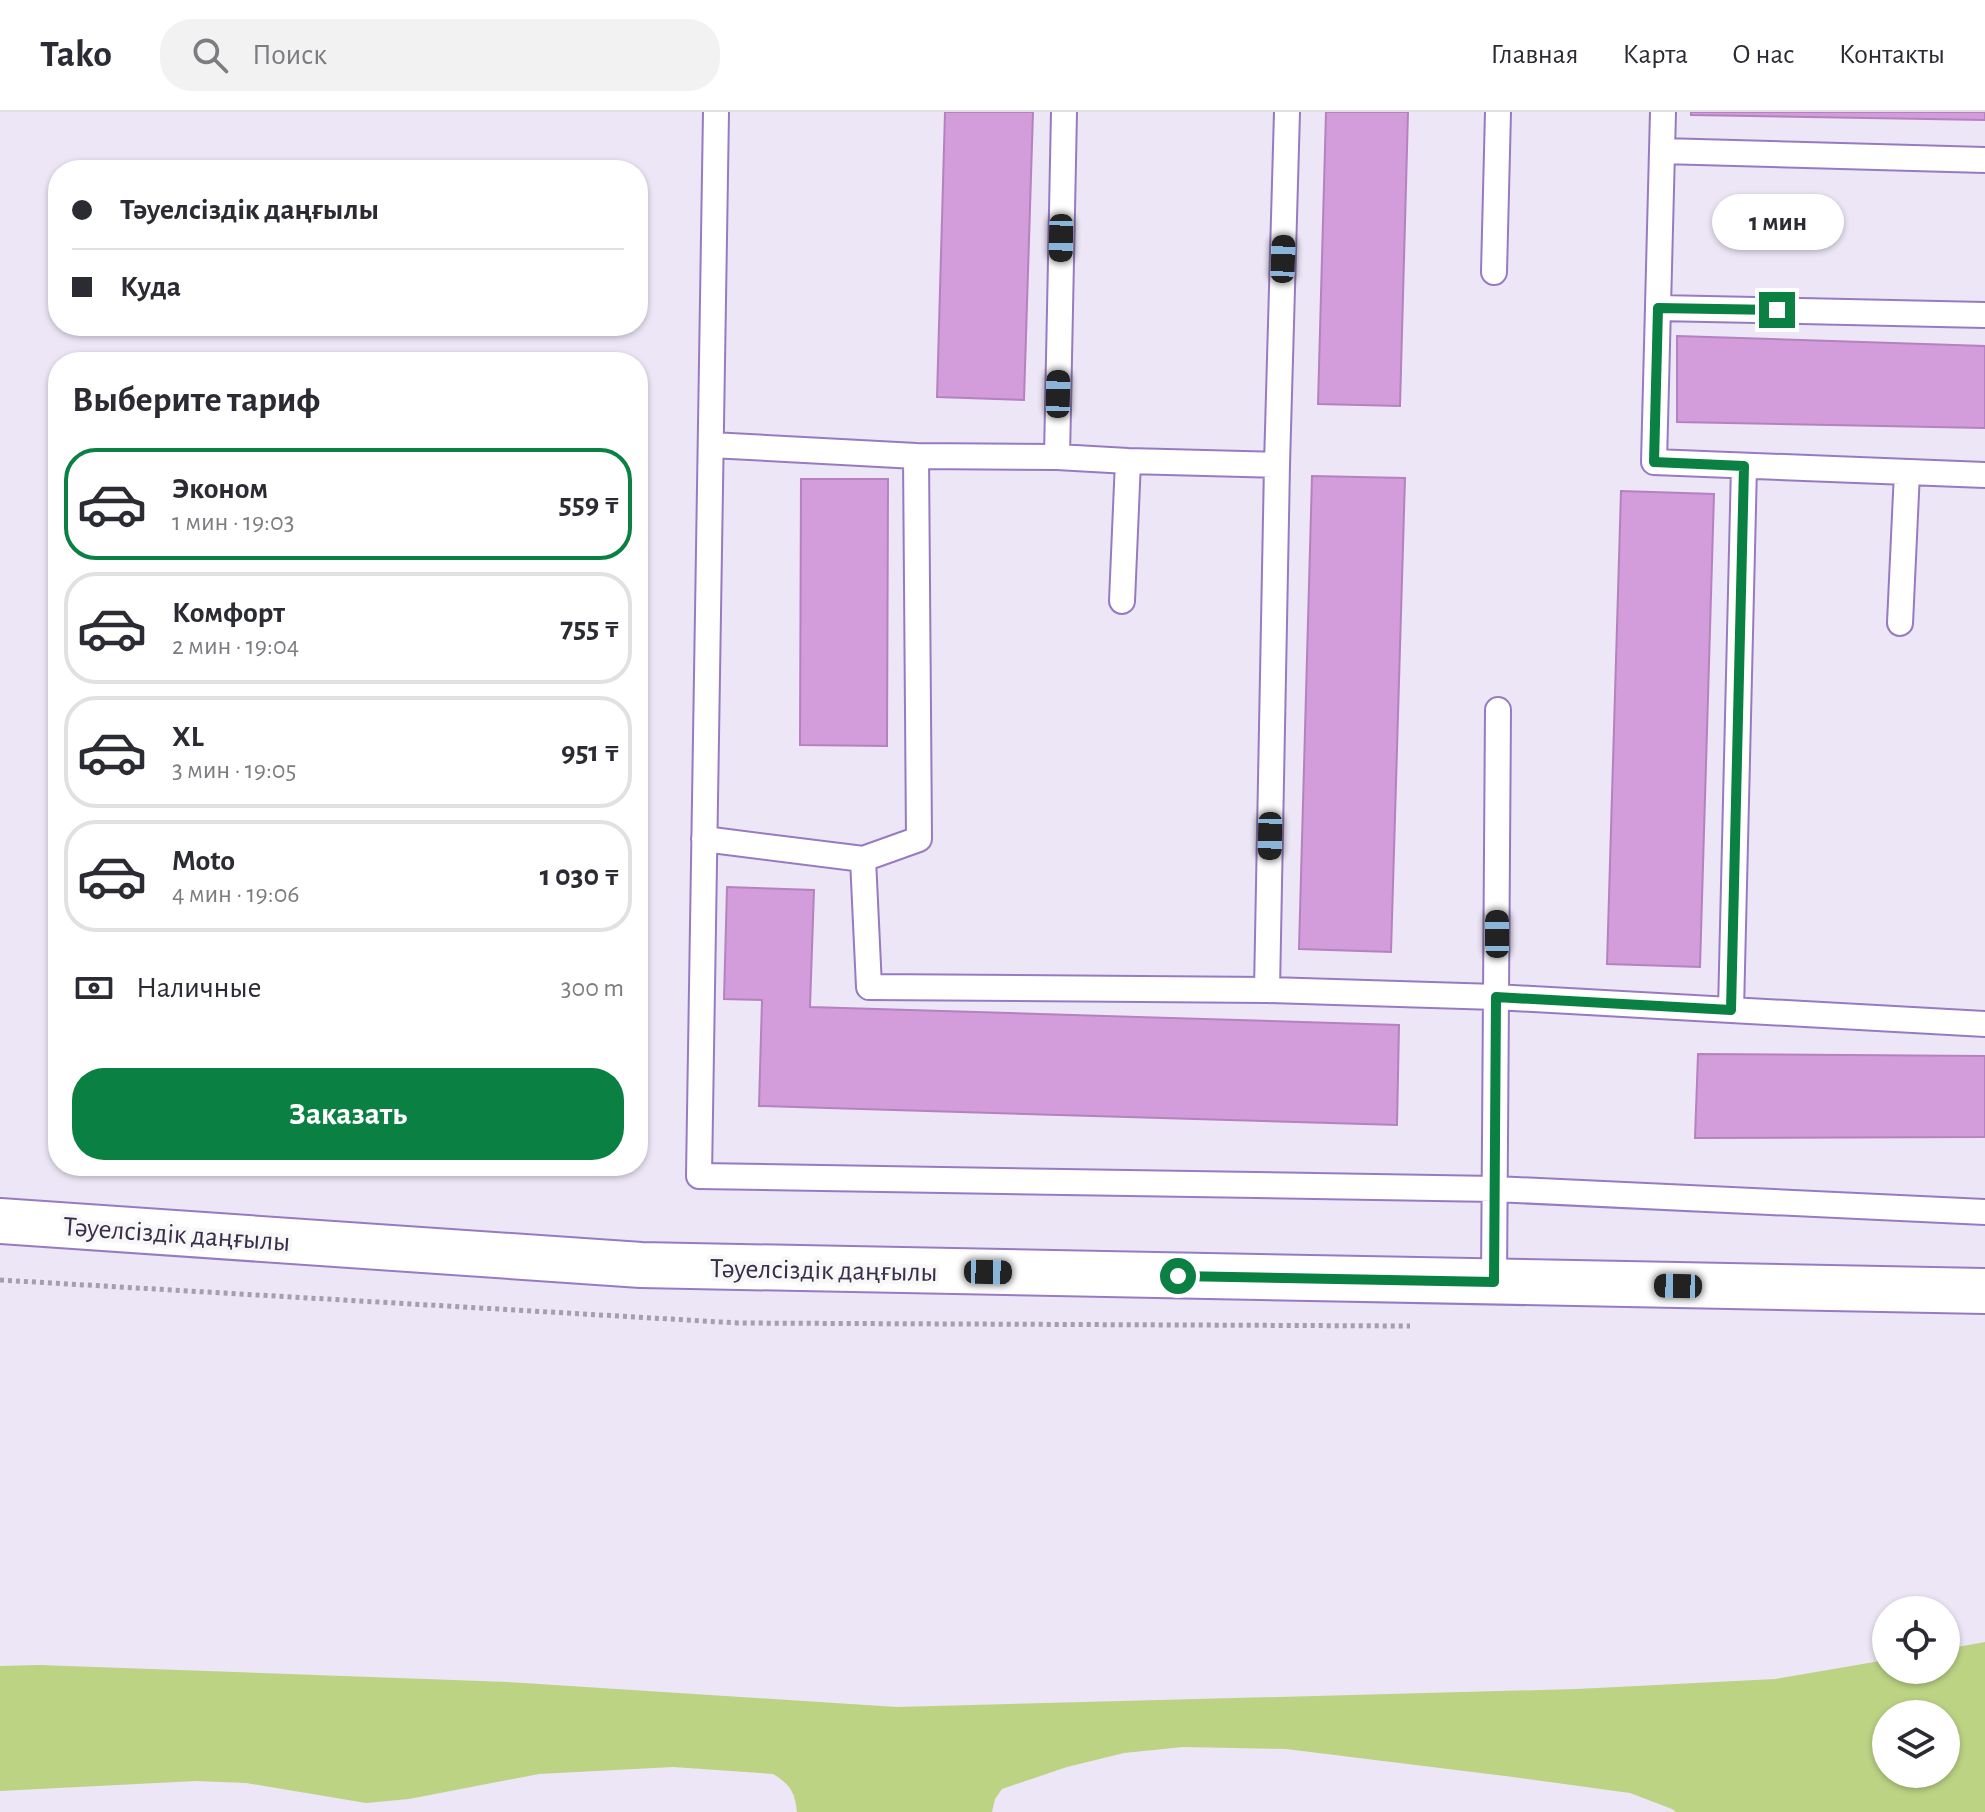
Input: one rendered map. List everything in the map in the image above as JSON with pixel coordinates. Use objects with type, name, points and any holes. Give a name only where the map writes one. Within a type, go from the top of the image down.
[{"type":"street","name":"Тәуелсіздік даңғылы","points":[[0,1221],[641,1265],[1985,1291]]},
{"type":"lane","points":[[716,112],[699,1176],[1495,1189],[1985,1212]]},
{"type":"lane","points":[[1057,457],[1064,112]]},
{"type":"lane","points":[[1267,990],[1287,112]]},
{"type":"lane","points":[[1494,272],[1498,112]]},
{"type":"lane","points":[[1663,112],[1654,462],[1985,475]]},
{"type":"lane","points":[[1662,151],[1985,160]]},
{"type":"lane","points":[[1658,308],[1985,315]]},
{"type":"lane","points":[[711,445],[916,456],[1057,457],[1277,465]]},
{"type":"lane","points":[[704,839],[863,859],[919,839],[916,456]]},
{"type":"lane","points":[[1122,601],[1128,461]]},
{"type":"lane","points":[[1731,1010],[1744,466]]},
{"type":"lane","points":[[1900,623],[1907,472]]},
{"type":"lane","points":[[1494,1282],[1498,710]]},
{"type":"lane","points":[[863,859],[869,987],[1267,990],[1496,997],[1985,1024]]},
{"type":"shaded area","points":[[1985,1642],[1985,1812],[1676,1812],[1630,1793],[1513,1777],[1286,1749],[1183,1747],[1124,1753],[1067,1767],[1002,1789],[995,1799],[992,1812],[797,1812],[791,1789],[773,1774],[673,1767],[539,1774],[409,1799],[366,1803],[246,1783],[196,1781],[0,1791],[0,1666],[508,1682],[897,1707],[1577,1689],[1775,1679],[1872,1662],[1872,1684],[1960,1684],[1960,1646]]},
{"type":"building","points":[[945,112],[1033,112],[1024,400],[937,397]]},
{"type":"building","points":[[1326,112],[1408,112],[1400,406],[1318,404]]},
{"type":"building","points":[[1691,112],[1985,112],[1985,120],[1691,115]]},
{"type":"building","points":[[1677,336],[1985,346],[1985,428],[1677,422]]},
{"type":"building","points":[[1312,476],[1405,478],[1391,952],[1299,949]]},
{"type":"building","points":[[801,479],[888,479],[887,746],[800,745]]},
{"type":"building","points":[[1621,491],[1714,494],[1700,967],[1607,964]]},
{"type":"building","points":[[727,887],[814,890],[810,1007],[1399,1025],[1397,1125],[759,1106],[762,1000],[724,999]]},
{"type":"building","points":[[1698,1054],[1985,1056],[1985,1137],[1695,1138]]},
{"type":"route","points":[[1178,1276],[1494,1282],[1496,997],[1731,1010],[1744,466],[1654,462],[1658,308],[1777,310]]}]
